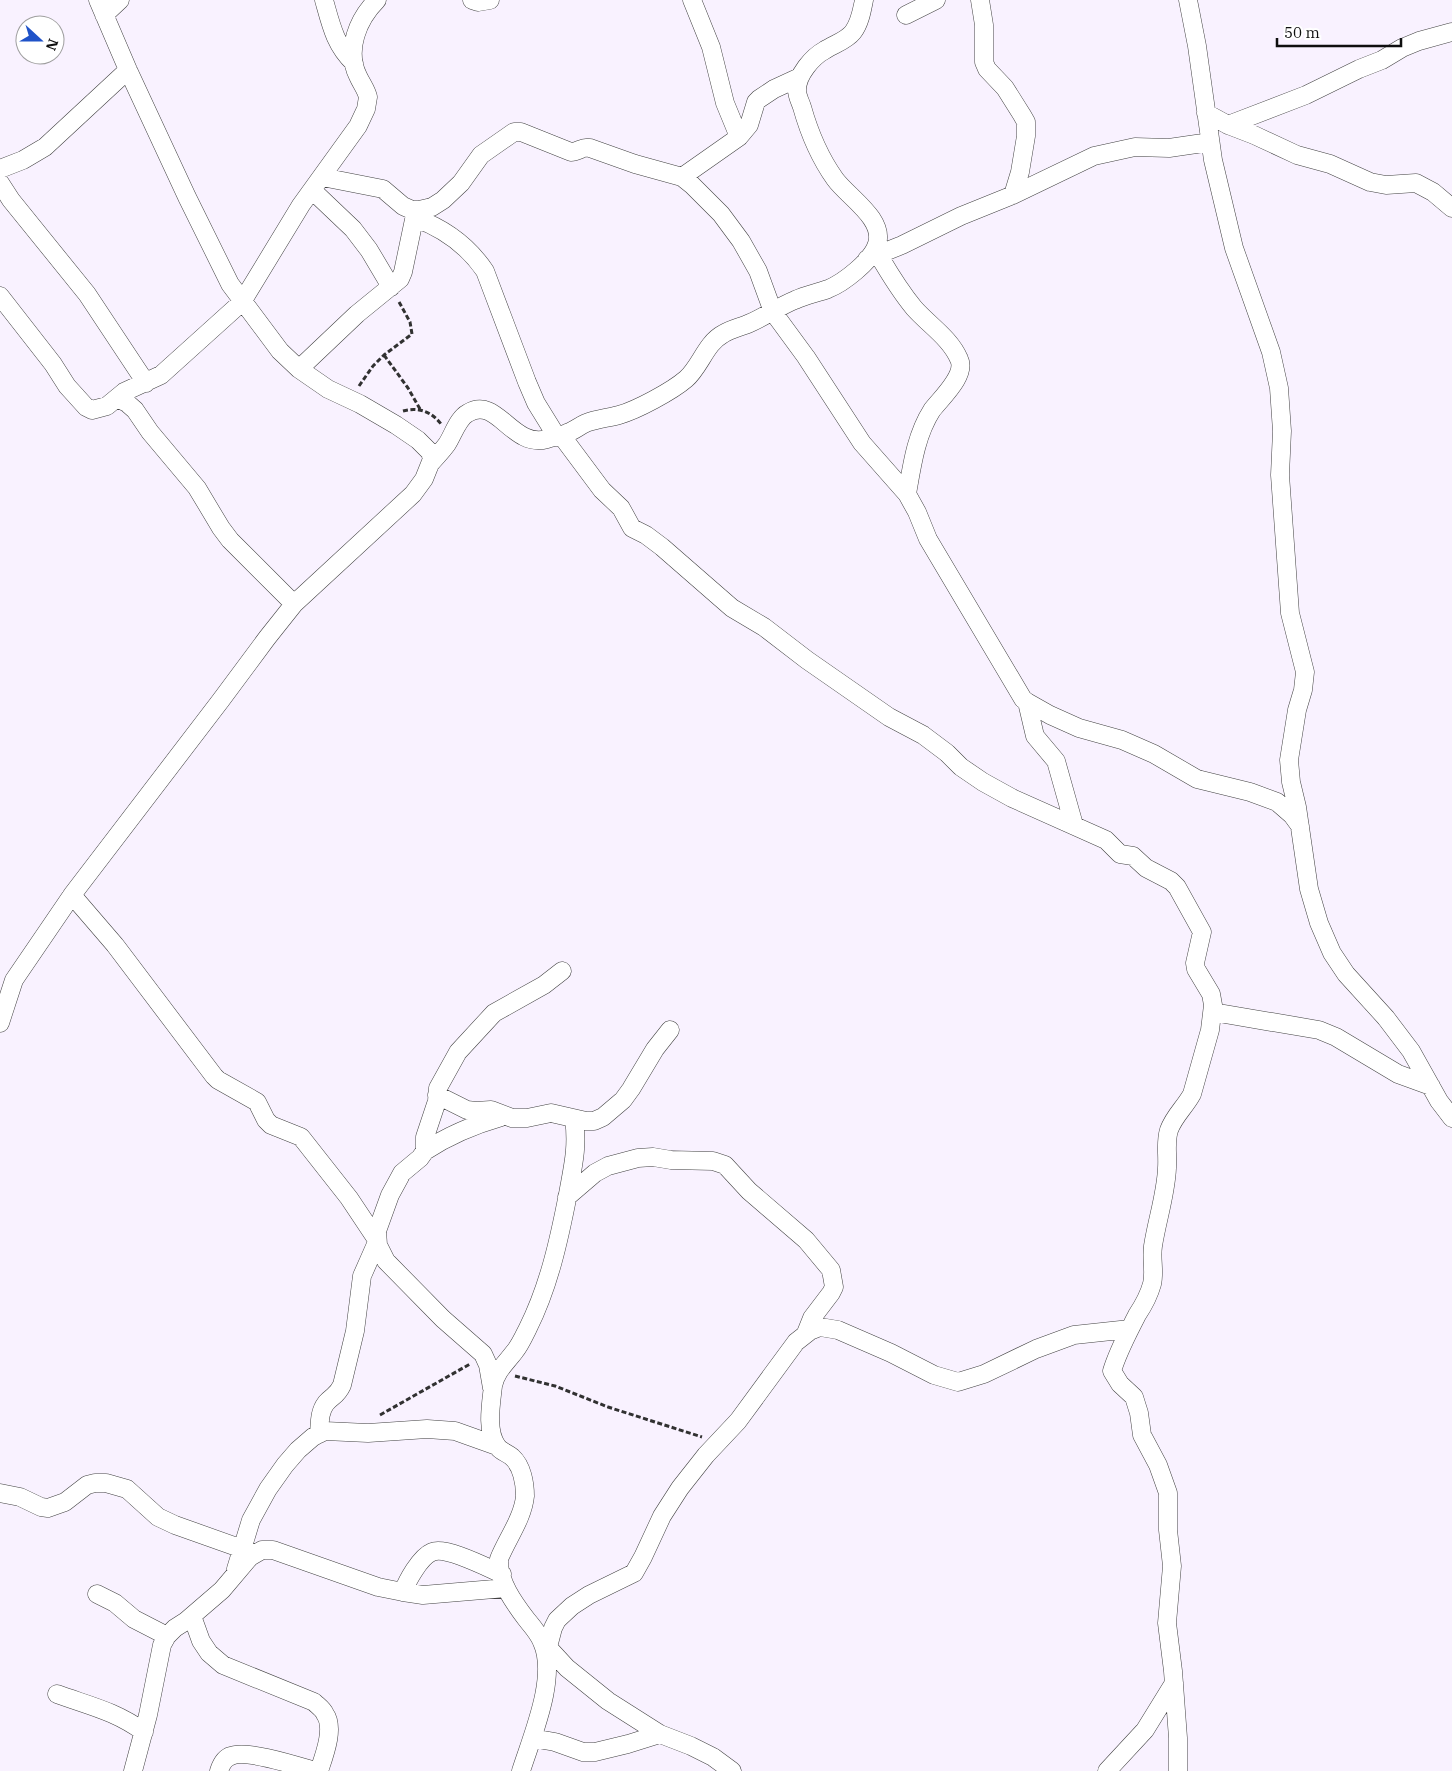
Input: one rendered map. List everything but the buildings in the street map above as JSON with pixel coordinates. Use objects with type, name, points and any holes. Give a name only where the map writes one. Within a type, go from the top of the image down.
[{"type":"street","points":[[120,0],[101,7],[186,197],[230,284],[242,302],[280,351],[299,368],[328,389],[385,419],[418,440],[430,452],[430,464]]},
{"type":"street","points":[[324,0],[341,50],[354,63]]},
{"type":"street","points":[[0,296],[53,364],[67,386],[86,407],[92,410],[101,408],[124,392],[162,375],[242,302],[301,206],[358,126],[366,109],[368,97],[358,76],[354,63],[353,49],[356,32],[377,0]]},
{"type":"street","points":[[472,0],[478,2],[490,0]]},
{"type":"street","points":[[692,0],[711,47],[725,103],[739,137]]},
{"type":"street","points":[[864,0],[859,21],[853,33],[823,51],[814,59],[800,77],[797,91],[809,131],[836,180],[872,218],[878,238],[873,257]]},
{"type":"street","points":[[906,15],[936,0]]},
{"type":"street","points":[[980,0],[984,25],[984,62],[987,69],[1005,88],[1026,122],[1026,136],[1020,172],[1013,195]]},
{"type":"street","points":[[1188,0],[1210,142],[1234,248],[1271,352],[1278,388],[1282,431],[1280,474],[1290,613],[1305,672],[1289,760],[1291,782],[1310,889],[1326,941],[1346,974],[1386,1018],[1411,1051],[1439,1102],[1452,1118]]},
{"type":"street","points":[[1228,125],[1306,95],[1382,60],[1402,48],[1452,32]]},
{"type":"street","points":[[0,169],[16,163],[45,147],[128,70]]},
{"type":"street","points":[[682,178],[739,137],[749,125],[754,107],[759,99],[774,89],[800,77]]},
{"type":"street","points":[[1206,113],[1228,125],[1297,154],[1344,169],[1370,182],[1386,185],[1416,183],[1433,192],[1452,208]]},
{"type":"street","points":[[415,214],[432,208],[443,200],[461,183],[481,155],[514,132],[521,132],[571,152],[587,147],[682,178],[692,185],[709,202],[741,241],[758,271],[773,312],[806,357],[862,443],[907,494],[928,539],[1027,702],[1035,736],[1056,762],[1074,825]]},
{"type":"street","points":[[0,1023],[14,980],[72,895],[216,708],[267,638],[294,604],[413,494],[424,479],[430,464],[450,440],[463,417],[468,412],[481,410],[491,412],[504,420],[521,437],[528,440],[543,440],[559,436],[585,424],[619,415],[638,408],[683,382],[693,373],[715,340],[722,334],[748,324],[797,299],[829,289],[842,282],[873,257],[954,219],[1013,195],[1094,156],[1135,146],[1169,148],[1210,142]]},
{"type":"street","points":[[0,183],[11,200],[87,294],[142,385]]},
{"type":"street","points":[[317,183],[383,189],[403,206],[449,236],[475,257],[485,271],[536,403],[559,436],[602,490],[621,508],[632,528],[646,535],[662,547],[732,608],[764,627],[807,660],[889,716],[923,735],[947,753],[961,767],[983,782],[1012,798],[1106,840],[1120,854],[1133,856],[1146,868],[1171,881],[1178,887],[1202,932],[1194,963],[1211,994],[1213,1012],[1210,1030],[1192,1094],[1187,1104],[1176,1116],[1168,1134],[1165,1192],[1153,1248],[1152,1284],[1118,1353],[1112,1371],[1120,1384],[1134,1397],[1139,1413],[1142,1435],[1158,1466],[1168,1493],[1168,1530],[1172,1566],[1167,1623],[1174,1684],[1178,1738],[1178,1771]]},
{"type":"street","points":[[317,183],[369,250],[391,287]]},
{"type":"street","points":[[299,368],[357,314],[400,279],[415,214]]},
{"type":"street","points":[[873,257],[915,309],[943,337],[960,360],[961,366],[958,376],[932,411],[922,431],[916,447],[907,494]]},
{"type":"street","points":[[135,410],[135,400],[142,385]]},
{"type":"street","points":[[117,398],[135,410],[150,432],[197,488],[230,540],[294,604]]},
{"type":"street","points":[[1027,702],[1079,728],[1122,740],[1154,754],[1197,779],[1250,792],[1277,802],[1292,814],[1300,826]]},
{"type":"street","points":[[72,895],[114,945],[214,1076],[257,1102],[266,1120],[271,1124],[302,1137],[349,1198],[377,1241],[386,1261],[443,1319],[483,1354],[495,1383]]},
{"type":"street","points":[[425,1151],[425,1137],[441,1080],[458,1052],[494,1013],[544,985],[562,971]]},
{"type":"street","points":[[1213,1012],[1319,1030],[1345,1042],[1398,1074],[1431,1086]]},
{"type":"street","points":[[437,1095],[467,1110],[491,1110],[506,1116],[521,1118],[551,1113],[594,1121],[616,1108],[631,1089],[655,1049],[670,1030]]},
{"type":"street","points":[[319,1434],[322,1410],[326,1403],[338,1393],[342,1385],[355,1331],[362,1276],[377,1241],[381,1218],[390,1195],[402,1173],[420,1158],[425,1151],[454,1134],[478,1124],[506,1116]]},
{"type":"street","points":[[497,1446],[490,1429],[495,1383],[500,1368],[519,1345],[534,1314],[557,1250],[577,1139],[574,1118]]},
{"type":"street","points":[[567,1197],[595,1173],[608,1166],[638,1158],[653,1157],[671,1160],[713,1161],[724,1166],[749,1191],[806,1240],[831,1270],[834,1287],[812,1318],[806,1333]]},
{"type":"street","points":[[521,1771],[539,1717],[545,1688],[547,1671],[545,1644],[558,1620],[572,1606],[589,1595],[634,1573],[662,1516],[680,1488],[738,1421],[796,1342],[806,1333],[820,1327],[838,1330],[891,1353],[934,1375],[958,1382],[984,1374],[1036,1349],[1074,1335],[1130,1329]]},
{"type":"street","points":[[133,1771],[144,1732],[162,1645],[175,1628],[222,1590],[234,1575],[249,1551],[251,1520],[285,1465],[298,1450],[325,1431],[388,1432],[427,1429],[455,1431],[497,1446],[517,1462],[524,1486],[525,1498],[520,1514],[499,1558],[498,1565],[504,1581],[545,1644],[567,1668],[608,1701],[660,1734],[713,1757],[732,1771]]},
{"type":"street","points":[[0,1493],[20,1496],[41,1507],[48,1508],[65,1502],[87,1485],[106,1483],[118,1485],[127,1489],[158,1517],[175,1525],[249,1551],[272,1550],[378,1587],[402,1592],[423,1595],[504,1581]]},
{"type":"street","points":[[402,1592],[423,1559],[432,1552],[446,1552],[504,1581]]},
{"type":"street","points":[[97,1594],[115,1603],[134,1619],[167,1636]]},
{"type":"street","points":[[192,1616],[209,1653],[223,1665],[314,1702],[326,1714],[330,1724],[327,1747],[319,1771]]},
{"type":"street","points":[[1107,1771],[1145,1730],[1174,1684]]},
{"type":"street","points":[[57,1694],[111,1712],[144,1732]]},
{"type":"street","points":[[532,1738],[555,1742],[583,1752],[595,1752],[660,1734]]},
{"type":"street","points":[[219,1771],[226,1758],[233,1754],[264,1758],[315,1771]]},
{"type":"path","points":[[350,400],[373,366],[397,344],[410,337],[413,331],[391,287]]},
{"type":"path","points":[[384,355],[408,388],[420,409],[437,419],[450,440]]},
{"type":"path","points":[[385,419],[408,409],[420,409]]},
{"type":"path","points":[[353,1432],[424,1389],[485,1358]]},
{"type":"path","points":[[495,1383],[529,1378],[608,1407],[718,1442]]}]
